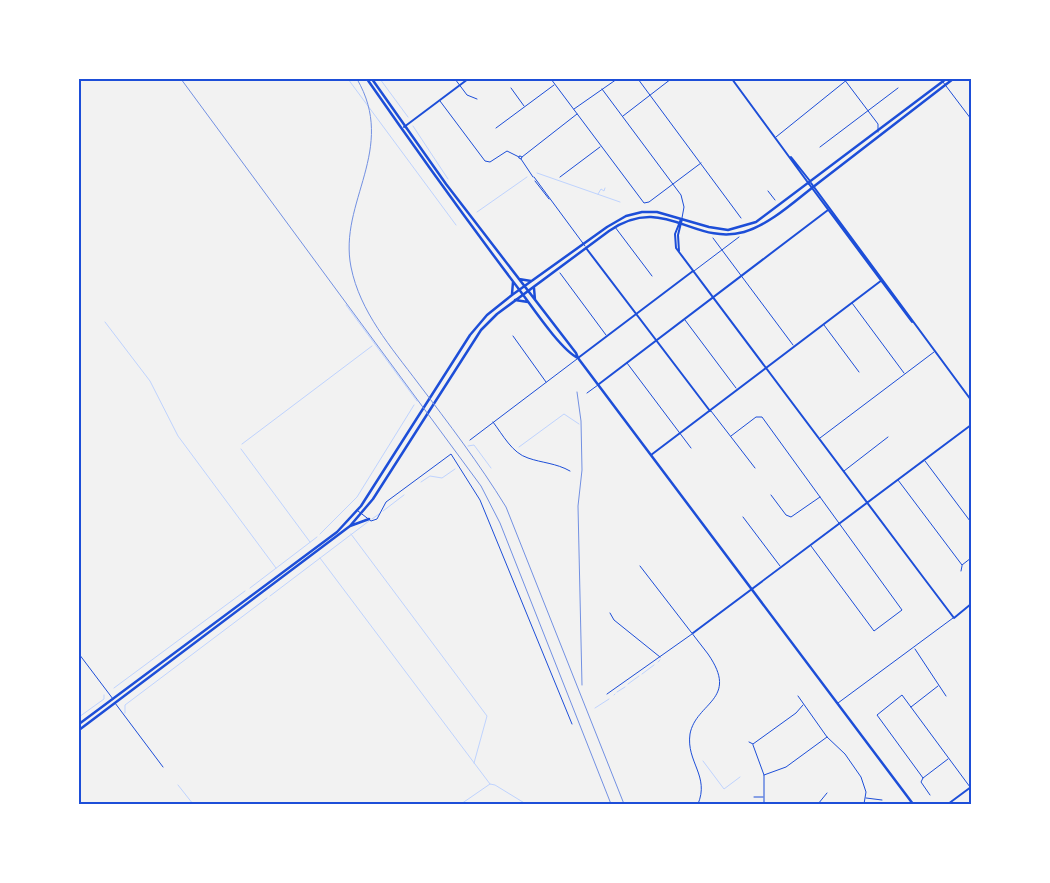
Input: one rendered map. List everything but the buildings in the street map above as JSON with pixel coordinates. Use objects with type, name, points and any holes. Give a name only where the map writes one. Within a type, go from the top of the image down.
[{"type":"highway","points":[[367,79],[528,302],[599,384],[913,804]]},
{"type":"highway","points":[[372,79],[578,358]]},
{"type":"highway","points":[[79,730],[350,526],[363,514],[474,339],[488,323],[523,294],[627,220],[648,216],[710,232],[727,234],[750,230],[769,220],[954,79]]},
{"type":"highway","points":[[79,724],[337,532],[358,511],[470,335],[487,315],[512,295],[620,218],[637,213],[656,212],[709,227],[728,230],[746,227],[762,219],[810,184],[944,80]]},
{"type":"highway","points":[[518,278],[532,281]]},
{"type":"highway","points":[[512,295],[513,280]]},
{"type":"highway","points":[[534,286],[535,301]]},
{"type":"highway","points":[[516,300],[528,302]]},
{"type":"highway","points":[[350,526],[369,519]]},
{"type":"street","points":[[455,79],[467,95],[477,99]]},
{"type":"street","points":[[402,128],[468,79]]},
{"type":"street","points":[[550,79],[645,203],[701,163]]},
{"type":"street","points":[[573,109],[617,79]]},
{"type":"street","points":[[638,79],[741,218]]},
{"type":"street","points":[[622,116],[671,79]]},
{"type":"street","points":[[732,79],[971,400]]},
{"type":"street","points":[[775,137],[846,79],[878,124],[878,132]]},
{"type":"street","points":[[944,80],[971,119]]},
{"type":"street","points":[[496,128],[555,85]]},
{"type":"street","points":[[511,88],[525,107]]},
{"type":"street","points":[[820,147],[898,88]]},
{"type":"street","points":[[602,89],[683,199],[684,210],[675,243],[679,251],[954,618]]},
{"type":"street","points":[[439,101],[485,161],[490,162],[507,151],[522,158],[550,200],[656,341],[756,468]]},
{"type":"street","points":[[522,158],[577,114]]},
{"type":"street","points":[[878,124],[888,124]]},
{"type":"street","points":[[560,177],[600,146]]},
{"type":"street","points":[[768,191],[775,200]]},
{"type":"street","points":[[829,209],[840,227],[864,254],[882,281]]},
{"type":"street","points":[[587,394],[829,209]]},
{"type":"street","points":[[615,227],[652,276]]},
{"type":"street","points":[[470,440],[739,237]]},
{"type":"street","points":[[713,238],[794,347]]},
{"type":"street","points":[[560,274],[607,336]]},
{"type":"street","points":[[651,455],[882,281]]},
{"type":"street","points":[[852,303],[905,374]]},
{"type":"street","points":[[684,319],[738,390]]},
{"type":"street","points":[[824,325],[859,372]]},
{"type":"street","points":[[513,336],[546,383]]},
{"type":"street","points":[[819,439],[935,351]]},
{"type":"street","points":[[627,363],[691,448]]},
{"type":"street","points":[[731,436],[760,416],[902,610],[874,631],[811,545]]},
{"type":"street","points":[[493,422],[517,452],[530,459],[554,464],[570,470]]},
{"type":"street","points":[[607,694],[693,633],[971,425]]},
{"type":"street","points":[[843,471],[888,437]]},
{"type":"street","points":[[358,511],[369,519],[377,519],[386,502],[451,454],[480,500],[572,724]]},
{"type":"street","points":[[925,460],[970,520]]},
{"type":"street","points":[[898,480],[962,565]]},
{"type":"street","points":[[772,495],[786,515],[791,516],[820,496]]},
{"type":"street","points":[[743,517],[781,567]]},
{"type":"street","points":[[960,571],[962,565],[971,558]]},
{"type":"street","points":[[640,566],[712,659],[719,679],[715,698],[696,721],[690,733],[690,750],[702,784],[703,793],[698,804]]},
{"type":"street","points":[[838,704],[969,608],[971,604]]},
{"type":"street","points":[[610,613],[614,620],[660,657]]},
{"type":"street","points":[[915,648],[946,696]]},
{"type":"street","points":[[79,654],[163,767]]},
{"type":"street","points":[[911,707],[938,686]]},
{"type":"street","points":[[923,778],[877,715],[902,695],[971,787],[948,804]]},
{"type":"street","points":[[798,696],[827,737],[845,754],[861,777],[865,786],[866,798],[864,804]]},
{"type":"street","points":[[753,744],[796,713],[803,705]]},
{"type":"street","points":[[764,775],[786,767],[827,737]]},
{"type":"street","points":[[749,742],[753,744],[764,775],[764,804]]},
{"type":"street","points":[[930,795],[921,782],[923,778],[949,759]]},
{"type":"street","points":[[818,804],[827,793]]},
{"type":"street","points":[[754,797],[763,797]]},
{"type":"street","points":[[866,798],[882,800]]},
{"type":"waterway","points":[[348,79],[456,225]]},
{"type":"waterway","points":[[380,79],[408,117]]},
{"type":"waterway","points":[[413,126],[448,179]]},
{"type":"waterway","points":[[537,173],[620,202]]},
{"type":"waterway","points":[[477,212],[527,177]]},
{"type":"waterway","points":[[598,194],[601,189],[604,191],[605,188]]},
{"type":"waterway","points":[[346,305],[417,401]]},
{"type":"waterway","points":[[105,322],[150,381],[178,436],[276,568]]},
{"type":"waterway","points":[[242,444],[372,346]]},
{"type":"waterway","points":[[320,534],[357,497],[414,405]]},
{"type":"waterway","points":[[519,447],[564,414],[579,424]]},
{"type":"waterway","points":[[468,446],[474,445],[491,468]]},
{"type":"waterway","points":[[241,449],[310,542]]},
{"type":"waterway","points":[[421,482],[430,476],[442,478],[455,469]]},
{"type":"waterway","points":[[383,511],[404,495]]},
{"type":"waterway","points":[[372,519],[379,514]]},
{"type":"waterway","points":[[270,596],[369,521]]},
{"type":"waterway","points":[[351,534],[487,716],[474,763]]},
{"type":"waterway","points":[[250,588],[317,537]]},
{"type":"waterway","points":[[320,558],[490,784]]},
{"type":"waterway","points":[[114,688],[245,591]]},
{"type":"waterway","points":[[125,713],[125,705],[267,598]]},
{"type":"waterway","points":[[642,674],[654,665]]},
{"type":"waterway","points":[[628,684],[639,676]]},
{"type":"waterway","points":[[617,692],[625,687]]},
{"type":"waterway","points":[[79,717],[104,699],[104,695]]},
{"type":"waterway","points":[[595,708],[609,699]]},
{"type":"waterway","points":[[703,761],[724,789],[740,777]]},
{"type":"waterway","points":[[461,804],[490,784],[495,785],[526,804]]},
{"type":"waterway","points":[[178,785],[193,804]]},
{"type":"railway","points":[[181,79],[481,486],[500,523],[611,804]]},
{"type":"railway","points":[[357,79],[368,105],[372,129],[370,152],[352,220],[349,243],[351,267],[355,283],[361,299],[378,328],[464,444],[506,507],[624,804]]},
{"type":"railway","points":[[577,392],[581,421],[582,470],[578,506],[582,685]]}]
